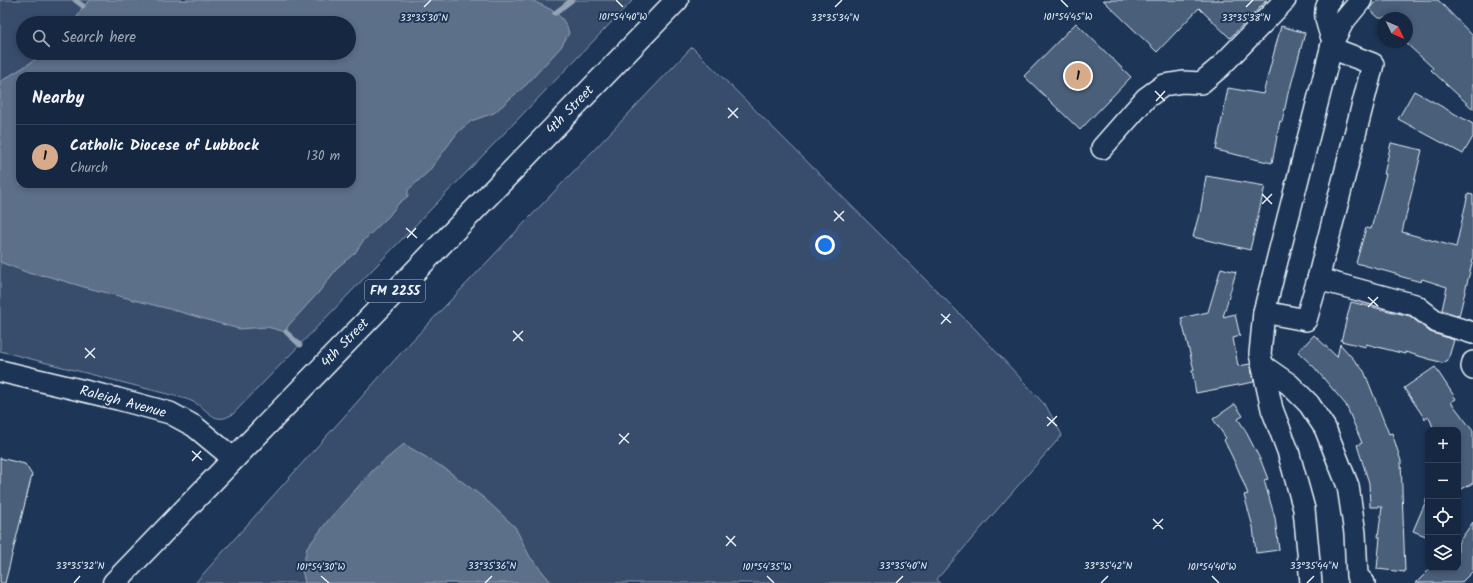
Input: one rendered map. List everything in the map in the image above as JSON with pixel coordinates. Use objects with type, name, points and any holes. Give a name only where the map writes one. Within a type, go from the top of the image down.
[{"type":"main road","name":"4th Street","points":[[114,583],[677,0]]},
{"type":"street","points":[[1102,148],[1146,98],[1164,84],[1183,82],[1201,83],[1220,67],[1285,0]]},
{"type":"street","points":[[1264,312],[1306,320],[1318,279],[1373,64],[1332,44],[1326,20],[1328,3],[1331,0]]},
{"type":"street","points":[[1311,583],[1304,509],[1288,451],[1272,409],[1260,354],[1264,312],[1332,44],[1343,22],[1361,0]]},
{"type":"street","points":[[1318,279],[1415,305],[1437,322],[1473,333]]},
{"type":"street","points":[[1473,362],[1473,369]]},
{"type":"street","points":[[1263,366],[1288,384],[1309,404],[1326,428],[1348,486],[1355,533],[1356,581]]},
{"type":"street","name":"Raleigh Avenue","points":[[0,371],[170,413],[194,426],[234,459]]},
{"type":"shaded area","points":[[0,0],[633,0],[233,414],[223,418],[215,417],[196,403],[183,398],[0,351]]},
{"type":"shaded area","points":[[91,0],[531,0],[559,16],[563,20],[569,33],[561,47],[527,84],[494,113],[471,121],[458,132],[429,171],[408,190],[408,196],[398,204],[389,216],[363,241],[355,253],[339,266],[319,292],[288,326],[286,332],[267,327],[239,329],[47,276],[31,274],[0,262],[0,82],[34,60],[356,60],[356,16],[78,16],[83,6]]},
{"type":"shaded area","points":[[692,47],[977,331],[1046,406],[1062,435],[937,579],[940,583],[195,583],[409,344]]},
{"type":"shaded area","points":[[404,444],[444,468],[484,498],[515,527],[530,557],[552,583],[305,583],[302,570],[307,548],[330,518],[373,470]]},
{"type":"building","points":[[1103,0],[1267,0],[1230,38],[1199,8],[1157,52]]},
{"type":"building","points":[[1377,0],[1438,0],[1473,36],[1473,109],[1431,70],[1433,68],[1411,48],[1413,48],[1413,12],[1377,12],[1377,16],[1369,9]]},
{"type":"building","points":[[1076,23],[1131,77],[1080,130],[1024,76]]},
{"type":"building","points":[[1281,26],[1305,33],[1289,89],[1282,122],[1280,121],[1272,163],[1216,150],[1228,88],[1263,94]]},
{"type":"building","points":[[1414,91],[1473,124],[1473,137],[1463,154],[1398,119]]},
{"type":"building","points":[[1391,143],[1422,150],[1402,232],[1456,247],[1468,194],[1473,195],[1473,259],[1459,316],[1442,310],[1447,287],[1422,279],[1421,282],[1356,263],[1366,228],[1371,229],[1386,174],[1384,174]]},
{"type":"building","points":[[1206,176],[1265,186],[1250,250],[1193,237],[1200,214]]},
{"type":"building","points":[[1221,268],[1236,272],[1223,317],[1235,314],[1240,336],[1233,338],[1238,366],[1250,364],[1254,382],[1196,393],[1192,370],[1194,370],[1181,318],[1208,312]]},
{"type":"building","points":[[1351,302],[1410,316],[1430,332],[1454,340],[1448,360],[1443,363],[1405,352],[1405,354],[1366,344],[1366,347],[1341,341]]},
{"type":"building","points":[[1314,335],[1337,357],[1340,344],[1364,371],[1389,434],[1392,433],[1401,461],[1405,572],[1377,569],[1380,537],[1378,537],[1382,507],[1370,507],[1369,483],[1357,445],[1362,443],[1346,405],[1314,367],[1298,352]]},
{"type":"building","points":[[1435,367],[1456,399],[1451,402],[1473,431],[1473,483],[1461,489],[1461,427],[1433,427],[1429,417],[1425,419],[1404,388]]},
{"type":"building","points":[[1235,404],[1243,416],[1238,419],[1261,461],[1268,479],[1264,480],[1275,518],[1279,550],[1256,553],[1253,527],[1244,495],[1248,494],[1224,440],[1226,438],[1213,419]]},
{"type":"building","points":[[0,458],[25,464],[32,475],[5,583],[0,583]]},
{"type":"building","points":[[1425,503],[1425,536],[1413,531]]},
{"type":"building","points":[[1473,522],[1473,571],[1461,583],[1416,583],[1428,571],[1461,571],[1461,539]]},
{"type":"waterway","points":[[75,0],[83,6]]},
{"type":"waterway","points":[[555,13],[572,0]]},
{"type":"waterway","points":[[286,332],[300,345]]},
{"type":"place","name":"Catholic Diocese of Lubbock","points":[[1078,76]]}]
